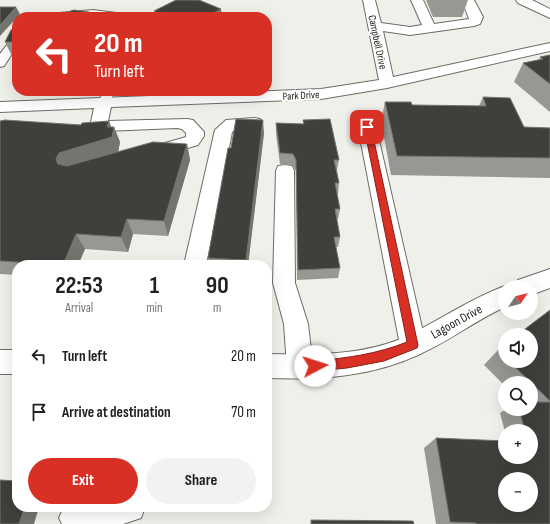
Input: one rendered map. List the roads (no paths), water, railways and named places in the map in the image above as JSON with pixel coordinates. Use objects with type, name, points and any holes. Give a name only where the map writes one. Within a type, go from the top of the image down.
[{"type":"street","name":"Campbell Drive","points":[[369,0],[387,83]]},
{"type":"street","points":[[417,0],[430,29]]},
{"type":"street","points":[[375,26],[410,31],[430,29],[475,20],[476,17],[468,0]]},
{"type":"street","points":[[522,0],[550,14]]},
{"type":"street","name":"Park Drive","points":[[272,94],[321,94],[387,83],[550,46]]},
{"type":"street","points":[[106,96],[99,117],[101,124],[105,126],[177,123],[187,124],[195,132],[192,142],[141,154]]},
{"type":"street","name":"Park Drive","points":[[0,107],[106,96]]},
{"type":"street","points":[[196,260],[224,130],[232,124],[254,123]]},
{"type":"street","points":[[367,127],[413,345]]},
{"type":"street","points":[[285,171],[284,283],[296,324],[300,367]]},
{"type":"street","points":[[538,282],[550,278]]},
{"type":"street","name":"Lagoon Drive","points":[[272,366],[300,367],[347,363],[384,356],[413,345],[456,320],[498,299]]},
{"type":"street","points":[[0,362],[12,362]]},
{"type":"street","points":[[75,518],[105,512]]},
{"type":"lane","points":[[0,64],[12,45]]}]
